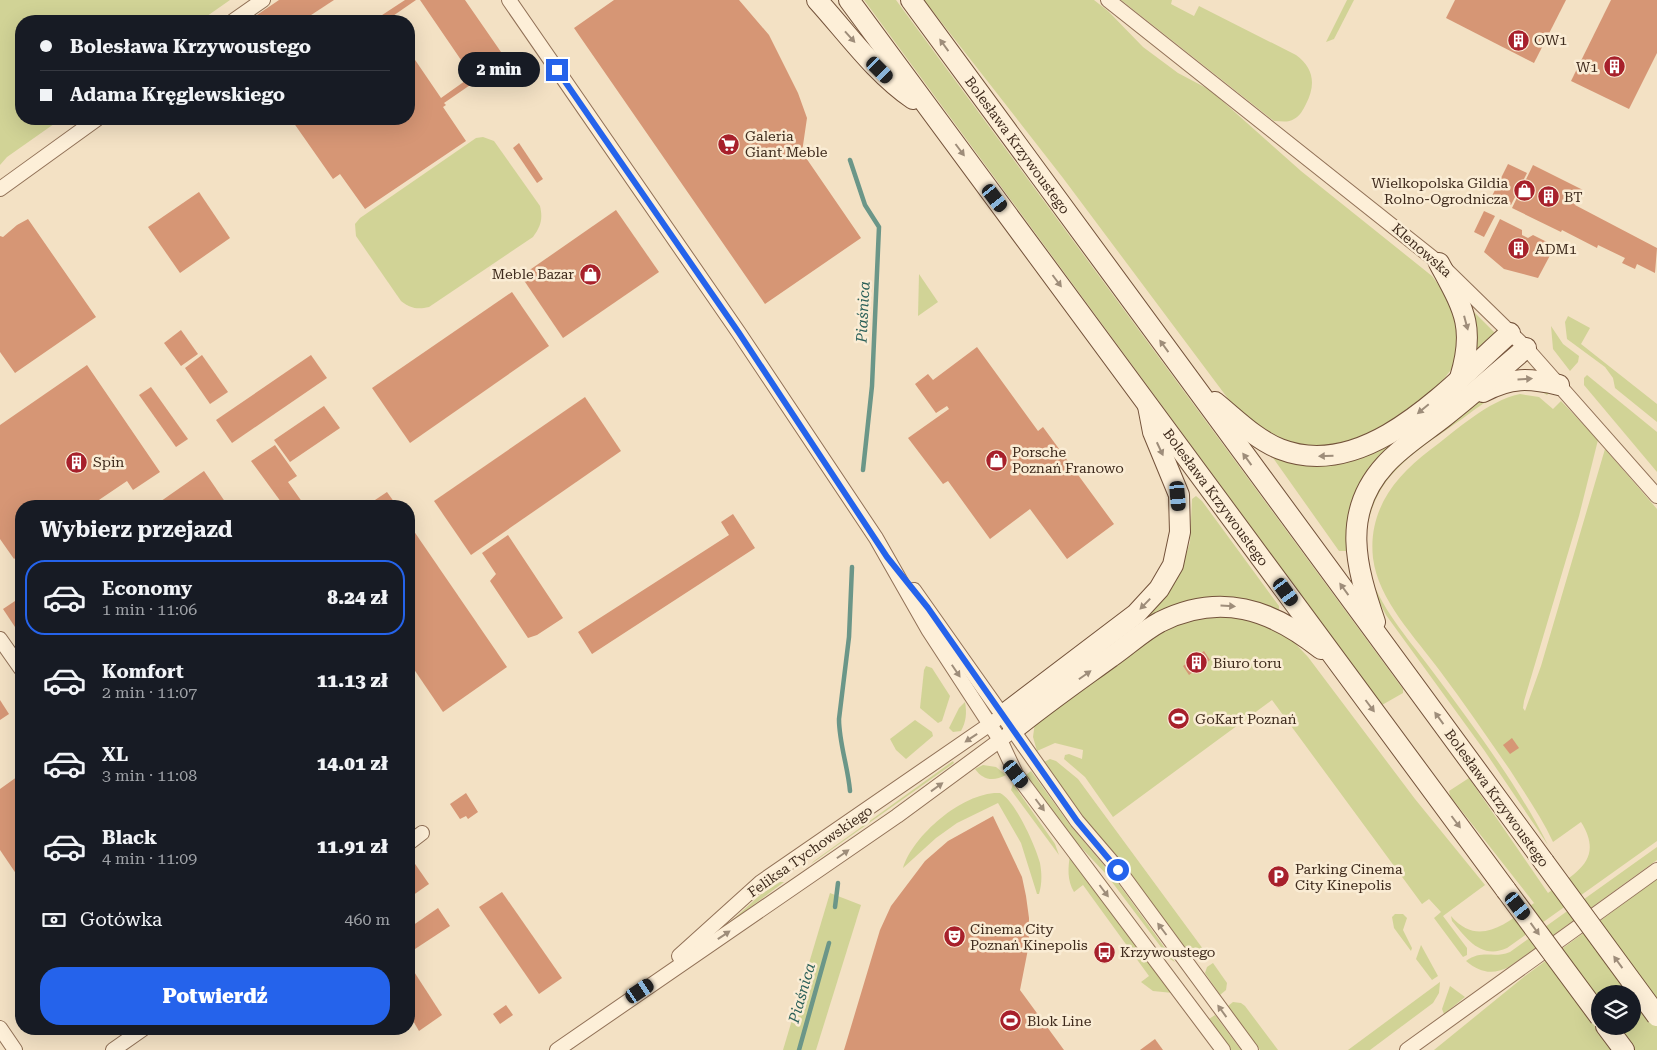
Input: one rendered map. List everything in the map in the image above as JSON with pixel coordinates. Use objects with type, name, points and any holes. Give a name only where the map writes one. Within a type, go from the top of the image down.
[{"type":"main road","points":[[817,0],[900,91],[931,111]]},
{"type":"main road","name":"Bolesława Krzywoustego","points":[[849,0],[1148,402],[1591,1005]]},
{"type":"main road","name":"Bolesława Krzywoustego","points":[[911,0],[1657,1016]]},
{"type":"main road","points":[[1439,263],[1460,302],[1468,331],[1467,354],[1460,378]]},
{"type":"main road","points":[[1193,385],[1259,438],[1279,448],[1300,455],[1318,456],[1354,451],[1387,435],[1404,424],[1460,378],[1510,333]]},
{"type":"main road","points":[[1383,643],[1357,563],[1357,526],[1364,499],[1375,477],[1396,454],[1464,402],[1526,348]]},
{"type":"main road","points":[[1464,402],[1490,388],[1513,380],[1534,379],[1559,385]]},
{"type":"main road","points":[[1002,727],[1136,614],[1159,589],[1173,565],[1180,532],[1178,496],[1153,432],[1148,402]]},
{"type":"main road","points":[[1002,727],[1045,704],[1159,623],[1188,610],[1209,606],[1230,606],[1249,609],[1279,622],[1310,640],[1341,667]]},
{"type":"main road","points":[[1613,1035],[1624,1050]]},
{"type":"street","points":[[242,15],[263,0]]},
{"type":"street","points":[[509,0],[739,333],[887,557],[929,631],[1002,727],[1118,870],[1251,1050]]},
{"type":"street","name":"Klenowska","points":[[1108,0],[1439,263],[1526,348],[1657,496]]},
{"type":"street","points":[[0,189],[89,125]]},
{"type":"street","points":[[887,557],[928,608],[981,685],[1002,727],[1016,774],[1222,1050]]},
{"type":"street","points":[[0,639],[15,660]]},
{"type":"street","name":"Feliksa Tychowskiego","points":[[640,991],[761,882],[1002,727]]},
{"type":"street","name":"Feliksa Tychowskiego","points":[[557,1050],[640,991],[803,882],[1002,727]]},
{"type":"street","points":[[415,838],[422,833]]},
{"type":"street","points":[[787,865],[803,882]]},
{"type":"street","points":[[1408,1050],[1657,870]]},
{"type":"street","points":[[0,1028],[15,1050]]},
{"type":"street","points":[[113,1050],[134,1035]]},
{"type":"green space","points":[[0,0],[230,0],[209,15],[15,15],[15,125],[52,125],[7,157],[0,165]]},
{"type":"green space","points":[[864,0],[896,0],[1403,689],[1403,693],[1382,705]]},
{"type":"green space","points":[[924,0],[1094,0],[1108,11],[1143,47],[1178,73],[1210,90],[1301,171],[1432,276],[1449,299],[1460,323],[1454,366],[1427,397],[1371,436],[1321,449],[1273,438],[1232,404],[1063,178]]},
{"type":"green space","points":[[1121,0],[1172,0],[1171,4],[1194,16],[1199,6],[1296,55],[1307,65],[1312,77],[1309,97],[1302,111],[1292,120],[1274,121]]},
{"type":"green space","points":[[1347,0],[1354,0],[1334,39],[1326,42]]},
{"type":"green space","points":[[483,137],[494,141],[540,206],[540,226],[533,237],[429,307],[411,307],[401,301],[356,236],[355,224],[360,218],[476,138]]},
{"type":"green space","points":[[919,274],[938,302],[918,316]]},
{"type":"green space","points":[[1472,310],[1495,333],[1475,357]]},
{"type":"green space","points":[[1568,316],[1590,328],[1581,344],[1657,404],[1657,422],[1615,388],[1613,378],[1605,367],[1567,339],[1565,322]]},
{"type":"green space","points":[[1551,326],[1563,344],[1579,356],[1578,362],[1570,371],[1553,349]]},
{"type":"green space","points":[[1484,372],[1409,434],[1347,526],[1346,551],[1339,551],[1271,455],[1325,462]]},
{"type":"green space","points":[[1587,375],[1657,432],[1657,472],[1584,385],[1584,378]]},
{"type":"green space","points":[[1521,383],[1536,384],[1550,392],[1547,395],[1536,389],[1526,387],[1515,388],[1494,397],[1430,441],[1396,470],[1374,503],[1366,535],[1366,556],[1376,590],[1390,615],[1494,756],[1523,800],[1548,845],[1484,750],[1386,615],[1367,579],[1362,555],[1363,525],[1367,509],[1374,494],[1391,469],[1411,451],[1489,394]]},
{"type":"green space","points":[[1520,394],[1539,397],[1553,409],[1561,401],[1598,440],[1579,516],[1524,701],[1523,708],[1525,711],[1541,666],[1605,449],[1657,509],[1657,841],[1507,948],[1489,951],[1482,949],[1469,940],[1452,921],[1451,916],[1462,926],[1472,931],[1483,931],[1504,924],[1534,903],[1450,796],[1449,791],[1469,778],[1548,893],[1577,872],[1584,864],[1590,846],[1588,835],[1581,822],[1553,842],[1510,770],[1458,695],[1390,604],[1376,574],[1373,558],[1373,541],[1379,510],[1386,497],[1417,460],[1473,417],[1496,403]]},
{"type":"green space","points":[[1196,496],[1202,501],[1279,606],[1279,610],[1212,599],[1020,711],[1183,564],[1190,542],[1192,499]]},
{"type":"green space","points":[[1242,614],[1289,637],[1308,657],[1415,799],[1485,885],[1443,916],[1467,948],[1467,955],[1463,957],[1434,918],[1441,912],[1429,899],[1422,904],[1272,700],[1113,817],[1085,777],[1064,759],[1065,755],[1069,754],[1082,759],[1083,750],[1055,743],[1037,751],[1033,737],[1035,722],[1150,636],[1194,615]]},
{"type":"green space","points":[[926,666],[932,668],[950,696],[942,721],[938,723],[920,708]]},
{"type":"green space","points":[[965,702],[966,717],[963,728],[961,731],[953,732],[949,728],[959,708]]},
{"type":"green space","points":[[915,720],[932,732],[933,736],[906,759],[896,750],[890,739]]},
{"type":"green space","points":[[1050,759],[1056,761],[1078,779],[1203,949],[1200,952],[1193,954],[1187,950],[1127,869],[1082,815],[1044,762]]},
{"type":"green space","points":[[953,761],[954,763],[811,864],[814,861]]},
{"type":"green space","points":[[983,765],[996,767],[1006,775],[997,779],[985,778],[975,769]]},
{"type":"green space","points":[[1031,771],[1070,825],[1113,876],[1175,962],[1170,959],[1106,874],[1063,828],[1026,775]]},
{"type":"green space","points":[[1013,784],[1055,844],[1059,855],[1011,790]]},
{"type":"green space","points":[[1000,793],[1006,797],[1018,814],[1034,846],[1041,871],[1039,894],[1037,894],[1021,843],[998,803],[957,823],[936,838],[903,868],[917,842],[942,817],[971,799],[986,794]]},
{"type":"green space","points":[[1657,847],[1657,860],[1509,967],[1492,972],[1476,968],[1466,961],[1472,957],[1510,952]]},
{"type":"green space","points":[[1070,855],[1173,993],[1153,991],[1141,982],[1149,976],[1083,885],[1074,892],[1069,874]]},
{"type":"green space","points":[[1657,879],[1657,1050],[1434,1050],[1525,976]]},
{"type":"green space","points":[[780,882],[784,882],[727,925],[760,895]]},
{"type":"green space","points":[[830,893],[861,905],[816,1050],[783,1050]]},
{"type":"green space","points":[[1395,914],[1403,914],[1407,918],[1403,930],[1412,948],[1411,951],[1394,928],[1392,917]]},
{"type":"green space","points":[[1421,945],[1438,976],[1432,980],[1416,959]]},
{"type":"green space","points":[[1213,963],[1227,983],[1226,990],[1220,995],[1205,973],[1207,967]]},
{"type":"green space","points":[[1440,982],[1439,993],[1433,1003],[1370,1050],[1348,1050]]},
{"type":"green space","points":[[1450,986],[1465,997],[1444,1014],[1442,1009]]},
{"type":"green space","points":[[1233,1002],[1241,1003],[1245,1006],[1278,1050],[1260,1050],[1228,1006]]},
{"type":"green space","points":[[1215,1015],[1241,1050],[1231,1050],[1209,1019]]},
{"type":"building","points":[[279,0],[334,0],[311,15],[257,15]]},
{"type":"building","points":[[405,0],[416,0],[394,15],[382,15]]},
{"type":"building","points":[[420,0],[465,0],[510,65],[491,79],[489,75],[477,83],[476,81],[444,103],[446,105],[443,107],[466,141],[365,209],[340,174],[333,179],[295,125],[415,125],[415,60],[441,98],[472,76]]},
{"type":"building","name":"Galeria Giant Meble","points":[[614,0],[739,0],[769,35],[798,93],[807,118],[802,152],[861,238],[765,304],[574,28]]},
{"type":"building","name":"OW1","points":[[1455,0],[1566,0],[1534,63],[1446,18]]},
{"type":"building","name":"W1","points":[[1611,0],[1657,0],[1657,53],[1629,109],[1571,81]]},
{"type":"building","points":[[519,143],[543,179],[537,183],[513,148]]},
{"type":"building","points":[[1508,164],[1527,173],[1511,205],[1492,196]]},
{"type":"building","points":[[1533,165],[1583,190],[1575,205],[1657,248],[1655,273],[1637,264],[1635,269],[1622,263],[1625,258],[1598,245],[1597,248],[1512,208]]},
{"type":"building","points":[[199,192],[230,238],[180,273],[148,227]]},
{"type":"building","name":"Meble Bazar","points":[[616,210],[659,272],[563,338],[521,276]]},
{"type":"building","points":[[1484,211],[1495,216],[1484,237],[1474,232]]},
{"type":"building","points":[[28,219],[96,317],[15,373],[0,352],[0,236],[3,237],[17,225]]},
{"type":"building","name":"ADM1","points":[[1500,219],[1522,230],[1522,235],[1528,238],[1533,235],[1555,246],[1538,278],[1504,269],[1484,252]]},
{"type":"building","points":[[512,292],[549,346],[410,443],[372,388]]},
{"type":"building","points":[[181,330],[198,354],[181,366],[164,343]]},
{"type":"building","name":"Porsche Poznań Franowo","points":[[977,347],[1038,431],[1043,427],[1114,524],[1067,559],[1030,509],[990,539],[948,481],[943,484],[908,438],[949,409],[947,406],[936,413],[915,384],[928,374],[933,380]]},
{"type":"building","points":[[202,355],[228,392],[210,404],[185,368]]},
{"type":"building","points":[[311,355],[327,378],[232,443],[216,420]]},
{"type":"building","name":"Spin","points":[[87,365],[160,472],[133,490],[127,481],[99,500],[15,500],[14,559],[0,539],[0,425]]},
{"type":"building","points":[[151,387],[188,439],[176,447],[139,395]]},
{"type":"building","points":[[585,397],[621,451],[471,555],[434,501]]},
{"type":"building","points":[[324,406],[340,428],[290,462],[274,440]]},
{"type":"building","points":[[275,445],[297,476],[288,482],[301,500],[280,500],[251,461]]},
{"type":"building","points":[[204,471],[224,500],[163,500]]},
{"type":"building","points":[[387,492],[393,500],[375,500]]},
{"type":"building","points":[[733,514],[755,548],[592,654],[578,632],[729,535],[721,522]]},
{"type":"building","points":[[415,533],[507,667],[443,712],[415,671]]},
{"type":"building","points":[[508,535],[563,618],[537,635],[528,638],[490,581],[496,574],[482,553]]},
{"type":"building","points":[[15,601],[15,627],[3,609]]},
{"type":"building","name":"Biuro toru","points":[[1204,651],[1210,660],[1189,675],[1183,666]]},
{"type":"building","points":[[0,700],[9,714],[0,720]]},
{"type":"building","points":[[1512,738],[1519,748],[1510,754],[1503,745]]},
{"type":"building","points":[[15,778],[15,872],[0,850],[0,789]]},
{"type":"building","points":[[466,793],[478,812],[468,819],[466,816],[460,819],[450,804]]},
{"type":"building","name":"Cinema City Poznań Kinepolis","points":[[993,816],[1022,877],[1026,896],[1029,918],[1029,944],[1020,990],[1064,1050],[844,1050],[880,930],[891,906],[925,861],[948,841]]},
{"type":"building","points":[[415,864],[429,884],[415,894]]},
{"type":"building","points":[[502,892],[562,978],[539,994],[479,907]]},
{"type":"building","points":[[438,908],[450,926],[415,949],[415,924]]},
{"type":"building","points":[[415,973],[442,1015],[419,1031],[415,1024]]},
{"type":"building","points":[[506,1005],[513,1015],[500,1024],[493,1014]]},
{"type":"building","points":[[1155,1039],[1163,1050],[1140,1050]]},
{"type":"waterway","name":"Piaśnica","points":[[850,160],[865,205],[879,227],[872,386],[863,470]]},
{"type":"waterway","name":"Piaśnica","points":[[850,791],[840,737],[839,719],[849,637],[852,567]]},
{"type":"waterway","name":"Piaśnica","points":[[835,907],[838,883]]},
{"type":"waterway","name":"Piaśnica","points":[[799,1050],[829,943]]},
{"type":"place","name":"OW1","points":[[1518,40]]},
{"type":"place","name":"W1","points":[[1614,67]]},
{"type":"place","name":"Galeria Giant Meble","points":[[729,144]]},
{"type":"place","name":"Wielkopolska Gildia Rolno-Ogrodnicza","points":[[1524,191]]},
{"type":"place","name":"BT","points":[[1548,197]]},
{"type":"place","name":"ADM1","points":[[1519,249]]},
{"type":"place","name":"Meble Bazar","points":[[590,274]]},
{"type":"place","name":"Porsche Poznań Franowo","points":[[996,460]]},
{"type":"place","name":"Spin","points":[[77,462]]},
{"type":"place","name":"Biuro toru","points":[[1197,663]]},
{"type":"place","name":"GoKart Poznań","points":[[1179,719]]},
{"type":"place","name":"Parking Cinema City Kinepolis","points":[[1279,877]]},
{"type":"place","name":"Cinema City Poznań Kinepolis","points":[[954,937]]},
{"type":"place","name":"Krzywoustego","points":[[1104,952]]},
{"type":"place","name":"Blok Line","points":[[1011,1021]]},
{"type":"route","points":[[557,70],[739,333],[887,557],[928,608],[1077,821],[1118,870]]}]
